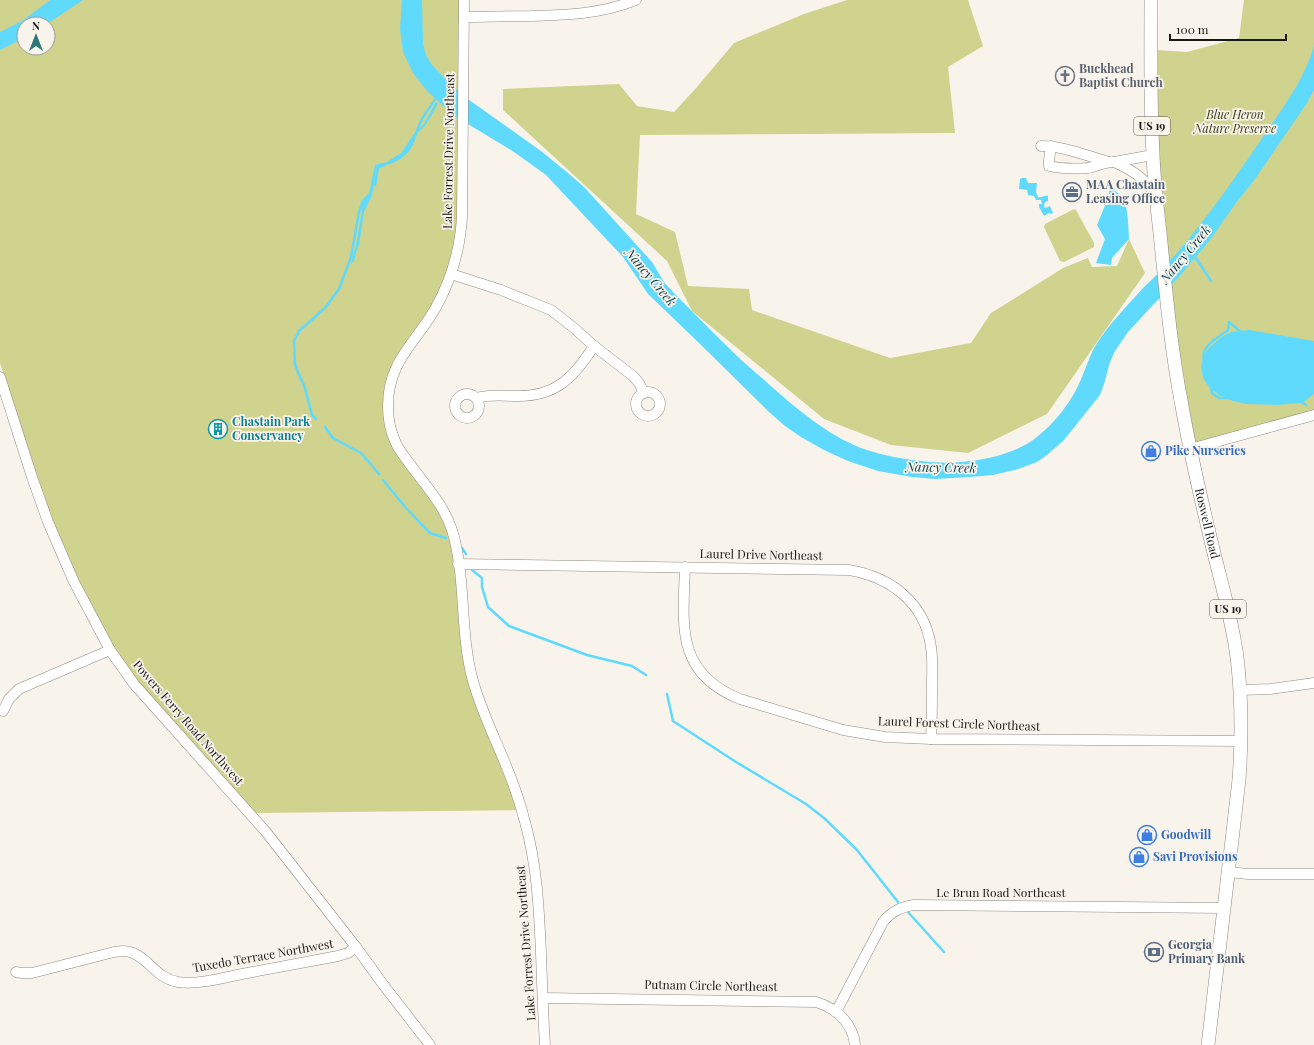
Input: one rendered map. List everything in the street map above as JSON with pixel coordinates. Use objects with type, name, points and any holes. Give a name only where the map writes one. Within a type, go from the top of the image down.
[{"type":"main road","name":"Roswell Road","points":[[1151,0],[1151,98],[1153,155],[1166,298],[1177,378],[1190,449],[1231,621],[1241,690],[1242,741],[1239,780],[1208,1045]]},
{"type":"street","name":"Lake Forrest Drive Northeast","points":[[464,0],[463,135],[461,230],[459,247],[444,292],[434,310],[400,359],[394,372],[390,386],[388,407],[391,431],[398,448],[438,502],[447,517],[454,537],[465,640],[473,682],[484,717],[512,780],[525,821],[533,854],[538,896],[545,1045]]},
{"type":"street","points":[[464,18],[571,15],[614,8],[636,0]]},
{"type":"street","points":[[1153,155],[1111,162],[1089,168],[1060,168],[1050,166],[1046,146],[1063,148],[1111,162],[1133,171],[1150,186],[1156,196]]},
{"type":"street","points":[[451,274],[502,290],[551,310],[633,376],[639,383],[644,393]]},
{"type":"street","points":[[476,398],[491,395],[530,396],[553,389],[575,373],[594,346]]},
{"type":"street","name":"Powers Ferry Road Northwest","points":[[0,377],[48,522],[74,582],[110,650],[134,684],[266,832],[430,1045]]},
{"type":"street","points":[[1190,449],[1314,415]]},
{"type":"street","name":"Laurel Drive Northeast","points":[[458,564],[849,570],[872,575],[893,586],[906,596],[917,609],[930,638],[932,659],[932,739]]},
{"type":"street","name":"Laurel Forest Circle Northeast","points":[[685,567],[684,623],[686,642],[691,656],[698,668],[718,688],[740,699],[843,730],[885,737],[932,739],[1242,741]]},
{"type":"street","points":[[3,711],[9,699],[19,689],[110,650]]},
{"type":"street","points":[[1241,690],[1270,689],[1314,684]]},
{"type":"street","points":[[1229,872],[1248,874],[1314,874]]},
{"type":"street","name":"Le Brun Road Northeast","points":[[836,1012],[883,922],[892,912],[904,907],[914,905],[1224,908]]},
{"type":"street","name":"Tuxedo Terrace Northwest","points":[[16,972],[32,973],[114,952],[125,951],[132,952],[139,956],[166,978],[178,982],[193,982],[338,956],[348,953],[356,947]]},
{"type":"street","name":"Putnam Circle Northeast","points":[[543,998],[808,1000],[823,1004],[836,1012],[848,1024],[852,1032],[855,1045]]},
{"type":"green space","points":[[0,0],[464,0],[459,215],[455,276],[386,389],[386,432],[443,510],[456,549],[469,675],[522,810],[243,813],[113,658],[66,576],[0,363]]},
{"type":"green space","points":[[847,0],[968,0],[983,46],[948,67],[955,133],[640,135],[636,214],[675,232],[688,286],[749,289],[752,310],[890,358],[971,343],[991,313],[1063,268],[1088,258],[1092,267],[1117,266],[1129,239],[1145,273],[1047,414],[968,453],[891,445],[824,419],[692,311],[667,261],[503,110],[503,89],[619,84],[637,106],[674,112],[734,43],[804,14]]},
{"type":"green space","name":"Blue Heron Nature Preserve","points":[[1244,0],[1314,0],[1314,411],[1195,444],[1181,377],[1157,151],[1156,50],[1187,52],[1239,38]]},
{"type":"green space","points":[[1074,209],[1076,210],[1094,243],[1094,247],[1064,262],[1060,261],[1044,227],[1045,224]]},
{"type":"water","points":[[50,0],[83,0],[56,18],[56,16],[29,16]]},
{"type":"water","name":"Nancy Creek","points":[[402,0],[422,0],[423,44],[426,55],[432,65],[448,82],[465,97],[541,151],[585,188],[652,262],[664,282],[673,292],[748,366],[801,411],[832,433],[865,449],[921,461],[949,463],[1002,455],[1030,442],[1044,431],[1068,403],[1081,380],[1094,348],[1105,332],[1143,288],[1180,250],[1242,168],[1300,81],[1314,46],[1314,90],[1307,103],[1255,179],[1210,240],[1177,279],[1128,332],[1115,351],[1110,362],[1100,395],[1064,440],[1037,462],[1015,470],[993,475],[970,477],[935,479],[912,477],[878,471],[848,461],[801,437],[769,412],[648,294],[623,257],[546,175],[514,152],[453,115],[427,91],[413,73],[403,52],[400,29]]},
{"type":"water","points":[[16,24],[16,42],[0,50],[0,32]]},
{"type":"water","points":[[436,102],[438,104],[425,126],[417,133],[404,155],[389,164],[377,167],[372,195],[364,212],[359,245],[354,261],[351,264],[356,246],[364,198],[369,193],[375,165],[387,162],[401,153],[416,131],[424,124]]},
{"type":"water","points":[[1026,178],[1028,183],[1037,183],[1036,192],[1038,197],[1048,196],[1048,201],[1045,202],[1044,206],[1045,208],[1050,206],[1053,213],[1049,213],[1044,216],[1039,207],[1039,204],[1042,204],[1041,200],[1036,200],[1034,196],[1028,195],[1027,190],[1019,189],[1020,179]]},
{"type":"water","points":[[1109,186],[1125,199],[1129,239],[1112,258],[1111,265],[1096,263],[1105,239],[1097,225],[1109,196]]},
{"type":"water","points":[[1249,330],[1314,341],[1314,394],[1302,403],[1276,405],[1246,404],[1233,401],[1219,395],[1209,387],[1203,378],[1201,367],[1204,355],[1220,338],[1231,332]]},
{"type":"waterway","points":[[389,163],[408,151],[422,119],[436,98]]},
{"type":"waterway","points":[[375,185],[378,167],[384,165]]},
{"type":"waterway","points":[[316,419],[312,415],[304,385],[295,364],[294,341],[299,331],[325,308],[339,289],[351,257],[359,212],[363,201],[366,199]]},
{"type":"waterway","name":"Nancy Creek","points":[[1194,255],[1211,281]]},
{"type":"waterway","points":[[1229,322],[1240,331]]},
{"type":"waterway","points":[[1204,361],[1203,356],[1207,347],[1228,330],[1229,322]]},
{"type":"waterway","points":[[1211,387],[1212,393],[1219,398],[1229,398]]},
{"type":"waterway","points":[[1300,401],[1306,405]]},
{"type":"waterway","points":[[325,427],[333,438],[361,453],[379,474]]},
{"type":"waterway","points":[[383,480],[406,508],[430,533],[446,538]]},
{"type":"waterway","points":[[462,548],[466,554]]},
{"type":"waterway","points":[[472,570],[482,578],[482,587],[488,607],[509,626],[587,655],[632,666],[646,675]]},
{"type":"waterway","points":[[667,694],[673,721],[736,762],[806,804],[824,818],[857,850],[898,902]]},
{"type":"waterway","points":[[908,912],[944,952]]},
{"type":"place","name":"Buckhead Baptist Church","points":[[1065,76]]},
{"type":"place","name":"MAA Chastain Leasing Office","points":[[1072,192]]},
{"type":"place","name":"Chastain Park Conservancy","points":[[218,429]]},
{"type":"place","name":"Pike Nurseries","points":[[1151,451]]},
{"type":"place","name":"Goodwill","points":[[1147,835]]},
{"type":"place","name":"Savi Provisions","points":[[1139,857]]},
{"type":"place","name":"Georgia Primary Bank","points":[[1154,952]]}]
